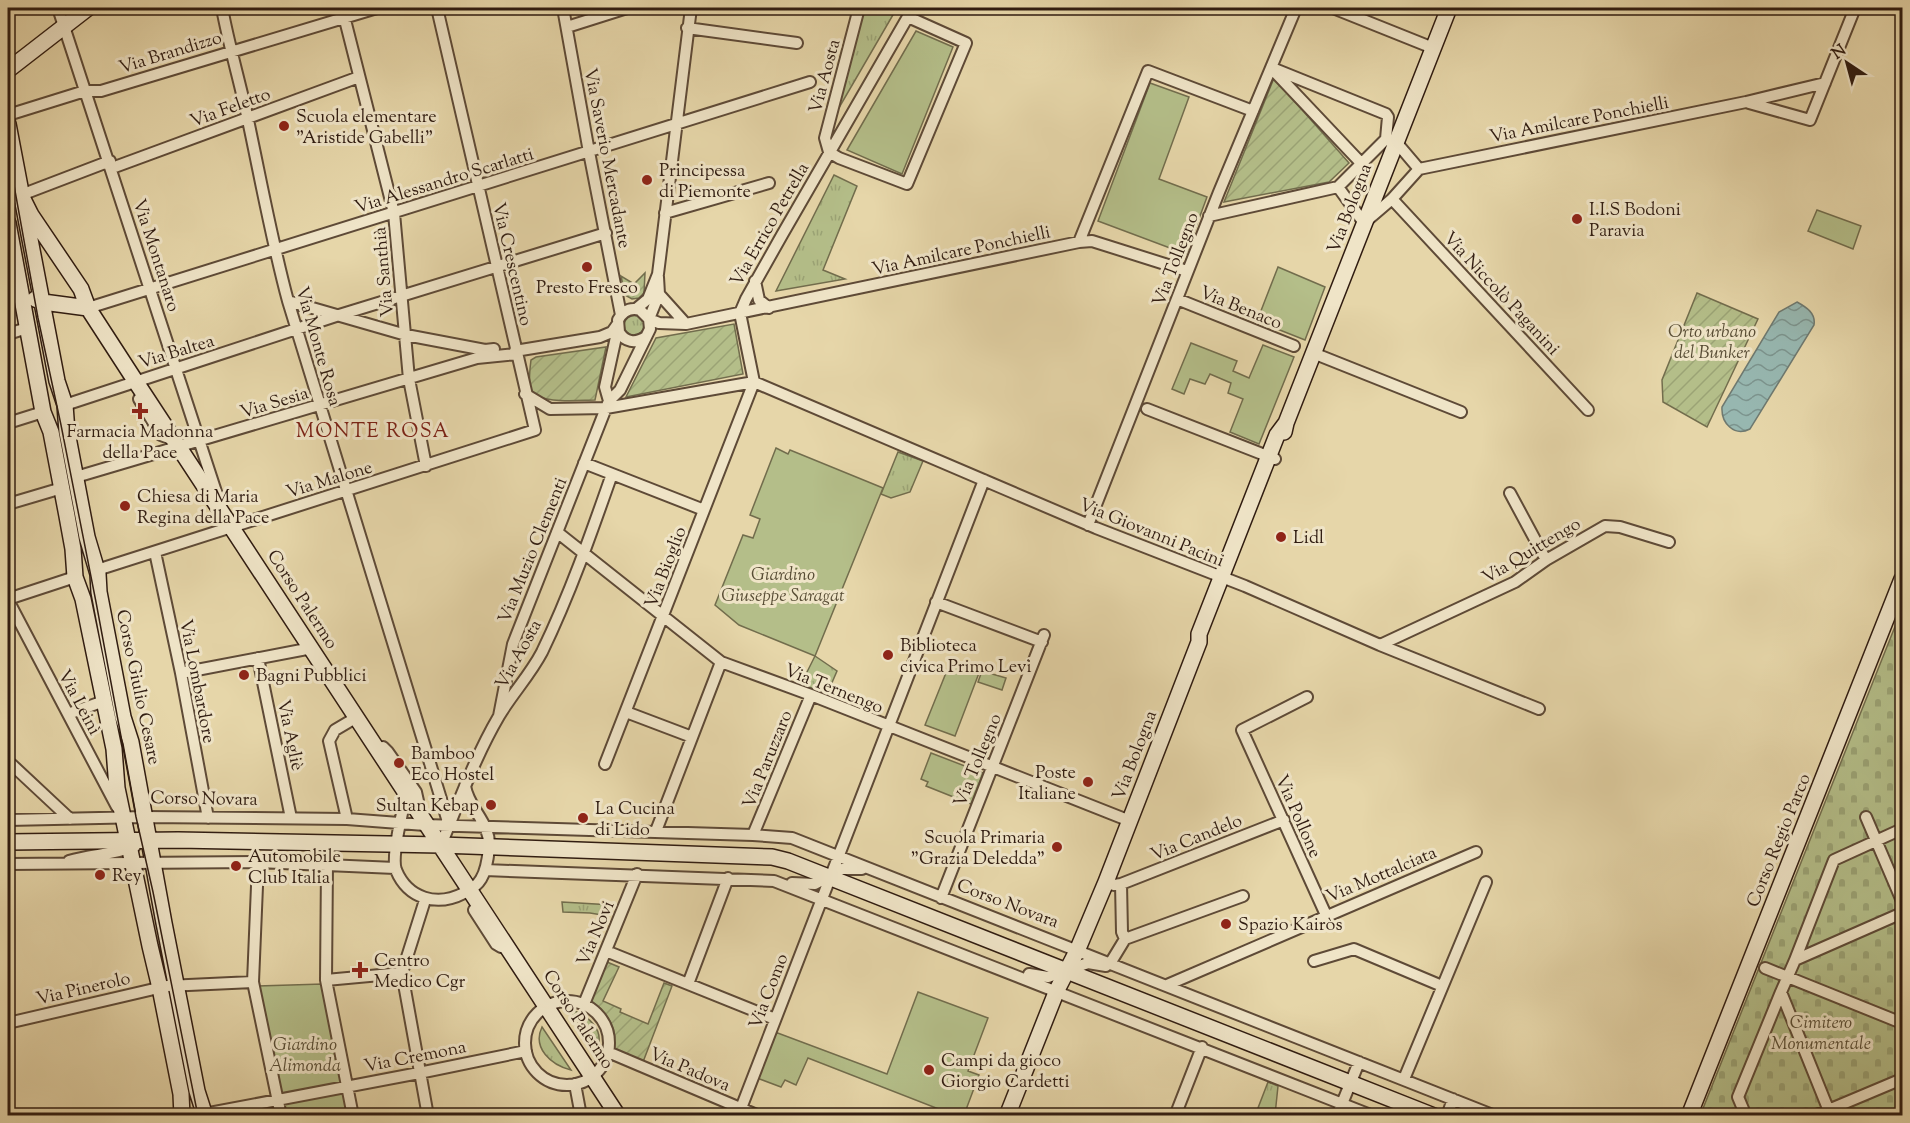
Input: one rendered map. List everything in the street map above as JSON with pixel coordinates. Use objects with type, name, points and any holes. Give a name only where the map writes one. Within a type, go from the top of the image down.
[{"type":"main road","points":[[8,70],[88,8]]},
{"type":"main road","name":"Via Bologna","points":[[1007,1116],[1057,990],[1077,951],[1106,882],[1199,642],[1199,634],[1272,458],[1277,435],[1286,423],[1364,224],[1391,141],[1449,8]]},
{"type":"main road","name":"Corso Giulio Cesare","points":[[8,124],[14,197],[43,303],[57,381],[65,405],[67,432],[87,537],[97,570],[105,621],[154,863],[182,1116]]},
{"type":"main road","name":"Corso Palermo","points":[[14,197],[31,216],[81,289],[88,308],[135,381],[618,1116]]},
{"type":"main road","name":"Corso Giulio Cesare","points":[[8,223],[43,412],[51,432],[74,549],[75,577],[83,599],[114,749],[117,788],[150,946],[168,986],[205,1115]]},
{"type":"main road","points":[[22,298],[31,297],[43,303],[88,308]]},
{"type":"main road","name":"Corso Regio Parco","points":[[1689,1116],[1902,579]]},
{"type":"main road","points":[[8,842],[130,851],[148,840],[441,845],[772,857],[788,861],[1067,970],[1434,1116]]},
{"type":"street","name":"Via Montanaro","points":[[58,8],[223,513]]},
{"type":"street","name":"Via Monte Rosa","points":[[222,8],[230,51],[248,117],[274,250],[288,302],[449,825]]},
{"type":"street","name":"Via Brandizzo","points":[[8,115],[85,91],[101,91],[343,13],[377,8]]},
{"type":"street","name":"Via Crescentino","points":[[436,8],[535,430]]},
{"type":"street","name":"Via Saverio Mercadante","points":[[563,8],[606,233],[619,324]]},
{"type":"street","points":[[567,27],[627,8]]},
{"type":"street","points":[[649,320],[659,294],[658,274],[691,8]]},
{"type":"street","name":"Via Aosta","points":[[829,152],[825,142],[827,130],[859,8]]},
{"type":"street","name":"Via Tollegno","points":[[1088,525],[1209,216],[1296,8]]},
{"type":"street","points":[[1333,8],[1433,48]]},
{"type":"street","points":[[1825,83],[1855,8]]},
{"type":"street","name":"Via Errico Petrella","points":[[740,314],[756,281],[829,152],[911,12],[966,43],[907,184],[829,152]]},
{"type":"street","name":"Via Santhià","points":[[343,13],[394,213],[409,379],[426,466]]},
{"type":"street","points":[[687,28],[798,44]]},
{"type":"street","points":[[1272,68],[1386,114],[1391,141],[1419,169],[1392,199],[1364,224],[1338,187]]},
{"type":"street","points":[[1272,68],[1361,163]]},
{"type":"street","points":[[1079,242],[1148,71],[1253,111]]},
{"type":"street","name":"Via Feletto","points":[[14,197],[359,77]]},
{"type":"street","name":"Via Alessandro Scarlatti","points":[[88,308],[810,82]]},
{"type":"street","name":"Via Amilcare Ponchielli","points":[[1419,169],[1746,102],[1825,83]]},
{"type":"street","name":"Via Amilcare Ponchielli","points":[[1746,102],[1810,120],[1825,83]]},
{"type":"street","points":[[1209,216],[1338,187],[1361,163],[1391,141]]},
{"type":"street","points":[[665,213],[769,183]]},
{"type":"street","name":"Via Niccolò Paganini","points":[[1392,199],[1588,410]]},
{"type":"street","name":"Via Baltea","points":[[65,405],[336,316],[606,233]]},
{"type":"street","name":"Via Amilcare Ponchielli","points":[[649,320],[659,323],[686,324],[1079,242],[1092,241],[1187,271]]},
{"type":"street","points":[[608,405],[605,387],[619,324],[625,311],[636,309],[648,299],[658,274]]},
{"type":"street","points":[[756,281],[759,300],[769,308]]},
{"type":"street","points":[[659,294],[686,324]]},
{"type":"street","name":"Via Benaco","points":[[1177,299],[1294,346]]},
{"type":"street","points":[[288,302],[406,335],[485,350],[515,351],[600,337],[612,332],[619,324]]},
{"type":"street","points":[[608,405],[620,390],[650,329],[649,320],[644,312],[636,309]]},
{"type":"street","points":[[525,394],[550,409],[608,405],[754,382],[740,314]]},
{"type":"street","points":[[619,324],[626,339],[636,342],[645,337]]},
{"type":"street","points":[[8,334],[27,328]]},
{"type":"street","name":"Via Sesia","points":[[76,477],[177,444],[200,442],[477,358],[515,351]]},
{"type":"street","points":[[1313,353],[1461,412]]},
{"type":"street","name":"Via Giovanni Pacini","points":[[754,382],[1088,525],[1224,578],[1380,645],[1539,709]]},
{"type":"street","name":"Via Bioglio","points":[[605,764],[754,382]]},
{"type":"street","name":"Via Muzio Clementi","points":[[499,716],[513,644],[608,405]]},
{"type":"street","points":[[1147,409],[1272,458]]},
{"type":"street","points":[[8,423],[43,412]]},
{"type":"street","name":"Via Malone","points":[[97,570],[535,430]]},
{"type":"street","points":[[584,463],[704,510]]},
{"type":"street","name":"Via Aosta","points":[[441,845],[465,786],[499,716],[525,681],[541,653],[584,554],[612,474]]},
{"type":"street","name":"Via Como","points":[[740,1112],[984,480]]},
{"type":"street","points":[[8,504],[62,488]]},
{"type":"street","points":[[1510,493],[1546,560]]},
{"type":"street","name":"Via Quittengo","points":[[1380,645],[1515,582],[1546,560],[1605,526],[1620,526],[1669,542]]},
{"type":"street","name":"Via Ternengo","points":[[557,532],[722,662],[1130,821]]},
{"type":"street","name":"Via Lombardore","points":[[155,552],[208,818]]},
{"type":"street","points":[[8,599],[75,577]]},
{"type":"street","name":"Via Leinì","points":[[8,599],[123,818]]},
{"type":"street","name":"Via Tollegno","points":[[936,602],[1043,639],[941,898]]},
{"type":"street","points":[[181,674],[312,648]]},
{"type":"street","name":"Via Agliè","points":[[258,658],[291,818]]},
{"type":"street","points":[[656,831],[722,662]]},
{"type":"street","name":"Via Paruzzaro","points":[[753,835],[811,695]]},
{"type":"street","name":"Via Pollone","points":[[1307,697],[1242,730],[1326,915]]},
{"type":"street","points":[[68,714],[104,701]]},
{"type":"street","points":[[626,712],[692,737]]},
{"type":"street","points":[[347,819],[329,741],[335,730],[357,717]]},
{"type":"street","points":[[8,759],[70,819]]},
{"type":"street","points":[[411,799],[401,823],[396,845],[395,868],[413,892],[425,900],[436,901],[473,894],[485,870],[489,848],[486,826],[469,801],[465,786]]},
{"type":"street","name":"Corso Novara","points":[[8,820],[145,817],[347,819],[427,825],[656,831],[792,838],[1077,951],[1131,970],[1495,1116]]},
{"type":"street","points":[[1866,818],[1902,901]]},
{"type":"street","name":"Via Candelo","points":[[1121,885],[1284,820]]},
{"type":"street","points":[[1746,1116],[1738,1096],[1834,860],[1902,828]]},
{"type":"street","points":[[8,864],[60,864],[130,851]]},
{"type":"street","points":[[60,864],[83,856],[101,856],[130,851],[154,863],[258,862],[395,868]]},
{"type":"street","name":"Via Mottalciata","points":[[1167,985],[1476,852]]},
{"type":"street","points":[[258,862],[253,982],[281,1116]]},
{"type":"street","points":[[327,865],[326,980],[353,1116]]},
{"type":"street","points":[[485,870],[728,878],[809,885],[829,878],[842,869],[870,869]]},
{"type":"street","name":"Via Novi","points":[[584,1004],[638,874]]},
{"type":"street","points":[[688,984],[728,878]]},
{"type":"street","points":[[774,881],[1057,990],[1373,1116]]},
{"type":"street","points":[[1106,882],[1121,885],[1122,932],[1125,939]]},
{"type":"street","points":[[1404,1079],[1486,882]]},
{"type":"street","points":[[1110,962],[1125,939],[1243,896]]},
{"type":"street","points":[[425,900],[402,973],[428,1116]]},
{"type":"street","points":[[1795,960],[1902,913]]},
{"type":"street","points":[[1314,961],[1354,949],[1442,986]]},
{"type":"street","points":[[606,951],[775,1019]]},
{"type":"street","points":[[1005,970],[1048,977],[1088,963],[1131,970]]},
{"type":"street","points":[[1765,968],[1902,1023]]},
{"type":"street","points":[[326,980],[402,973]]},
{"type":"street","name":"Via Pinerolo","points":[[8,1023],[168,986],[253,982]]},
{"type":"street","points":[[1781,992],[1830,1112]]},
{"type":"street","points":[[564,1001],[584,1004],[596,1011],[602,1018],[609,1036],[608,1052],[601,1068],[593,1076],[575,1084],[559,1084],[543,1077],[531,1065],[526,1051],[526,1037],[531,1022],[547,1006],[564,1001]]},
{"type":"street","points":[[1175,1116],[1202,1047]]},
{"type":"street","name":"Via Cremona","points":[[205,1115],[526,1051]]},
{"type":"street","name":"Via Padova","points":[[608,1052],[740,1112],[759,1116]]},
{"type":"street","points":[[1337,1116],[1359,1062]]},
{"type":"street","points":[[1814,1116],[1830,1112],[1902,1079]]},
{"type":"street","points":[[575,1084],[581,1116]]},
{"type":"street","points":[[1447,1116],[1453,1099]]},
{"type":"green space","points":[[863,8],[897,8],[833,118]]},
{"type":"green space","points":[[916,31],[953,47],[902,174],[847,150]]},
{"type":"green space","points":[[1274,78],[1349,163],[1329,182],[1224,202]]},
{"type":"green space","points":[[1150,83],[1189,97],[1159,179],[1207,197],[1186,254],[1098,221]]},
{"type":"green space","points":[[834,175],[857,186],[823,270],[845,279],[776,291]]},
{"type":"green space","points":[[1817,210],[1861,226],[1853,249],[1808,231]]},
{"type":"green space","points":[[1278,267],[1325,287],[1305,340],[1257,321]]},
{"type":"green space","points":[[645,273],[644,293],[639,298],[632,299],[625,295],[621,276],[634,284]]},
{"type":"green space","name":"Orto urbano del Bunker","points":[[1697,293],[1758,319],[1707,427],[1663,402],[1662,380]]},
{"type":"green space","points":[[634,315],[641,318],[644,325],[641,332],[634,335],[627,332],[624,325],[627,318]]},
{"type":"green space","points":[[734,324],[743,374],[626,397],[656,338]]},
{"type":"green space","points":[[1191,343],[1237,361],[1233,371],[1249,378],[1263,345],[1294,357],[1259,444],[1230,432],[1243,399],[1228,393],[1231,383],[1210,374],[1205,384],[1190,379],[1184,394],[1172,389]]},
{"type":"green space","points":[[606,347],[595,400],[550,400],[535,394],[531,389],[529,379],[531,360],[536,357]]},
{"type":"green space","name":"Giardino Giuseppe Saragat","points":[[776,448],[788,454],[790,450],[883,488],[815,656],[739,625],[715,605],[743,535],[753,538],[760,519],[750,515]]},
{"type":"green space","points":[[898,452],[923,461],[910,492],[891,498],[881,494]]},
{"type":"green space","name":"Cimitero Monumentale","points":[[1902,609],[1902,1115],[1700,1116]]},
{"type":"green space","points":[[815,656],[837,671],[827,694],[801,684]]},
{"type":"green space","points":[[950,663],[979,673],[955,736],[925,725]]},
{"type":"green space","points":[[982,671],[1006,678],[1002,690],[978,682]]},
{"type":"green space","points":[[931,753],[983,773],[971,804],[926,786],[928,782],[921,779]]},
{"type":"green space","points":[[562,902],[612,905],[608,916],[563,912]]},
{"type":"green space","points":[[607,962],[619,967],[603,1001],[621,1009],[620,1012],[648,1024],[664,983],[672,986],[643,1062],[612,1050],[615,1035],[610,1022],[590,1000]]},
{"type":"green space","name":"Giardino Alimonda","points":[[323,984],[349,1115],[285,1115],[258,986]]},
{"type":"green space","points":[[918,992],[988,1018],[968,1071],[979,1075],[964,1115],[954,1115],[808,1058],[796,1085],[785,1080],[781,1087],[757,1078],[775,1032],[887,1074]]},
{"type":"green space","points":[[568,1009],[588,1019],[597,1030],[599,1043],[596,1051]]},
{"type":"green space","points":[[542,1027],[571,1070],[550,1060],[545,1055],[540,1042]]},
{"type":"green space","points":[[1268,1082],[1278,1086],[1275,1115],[1262,1114],[1258,1108]]},
{"type":"water","points":[[1797,302],[1812,314],[1814,325],[1750,429],[1734,430],[1726,423],[1722,407],[1779,312]]},
{"type":"tram line","points":[[8,152],[38,318],[96,602],[136,817],[198,1116]]},
{"type":"place","name":"Scuola elementare \"Aristide Gabelli\"","points":[[284,126]]},
{"type":"place","name":"Principessa di Piemonte","points":[[647,180]]},
{"type":"place","name":"I.I.S Bodoni Paravia","points":[[1577,219]]},
{"type":"place","name":"Presto Fresco","points":[[587,267]]},
{"type":"place","name":"Farmacia Madonna della Pace","points":[[140,411]]},
{"type":"place","name":"Chiesa di Maria Regina della Pace","points":[[125,506]]},
{"type":"place","name":"Lidl","points":[[1281,537]]},
{"type":"place","name":"Biblioteca civica Primo Levi","points":[[888,655]]},
{"type":"place","name":"Bagni Pubblici","points":[[244,675]]},
{"type":"place","name":"Bamboo Eco Hostel","points":[[399,763]]},
{"type":"place","name":"Poste Italiane","points":[[1088,782]]},
{"type":"place","name":"Sultan Kebap","points":[[491,805]]},
{"type":"place","name":"La Cucina di Lido","points":[[583,818]]},
{"type":"place","name":"Scuola Primaria \"Grazia Deledda\"","points":[[1057,847]]},
{"type":"place","name":"Automobile Club Italia","points":[[236,866]]},
{"type":"place","name":"Rey","points":[[100,875]]},
{"type":"place","name":"Spazio Kairòs","points":[[1226,924]]},
{"type":"place","name":"Centro Medico Cgr","points":[[360,970]]},
{"type":"place","name":"Campi da gioco Giorgio Cardetti","points":[[929,1070]]},
{"type":"district","name":"MONTE ROSA","points":[[373,430]]}]
